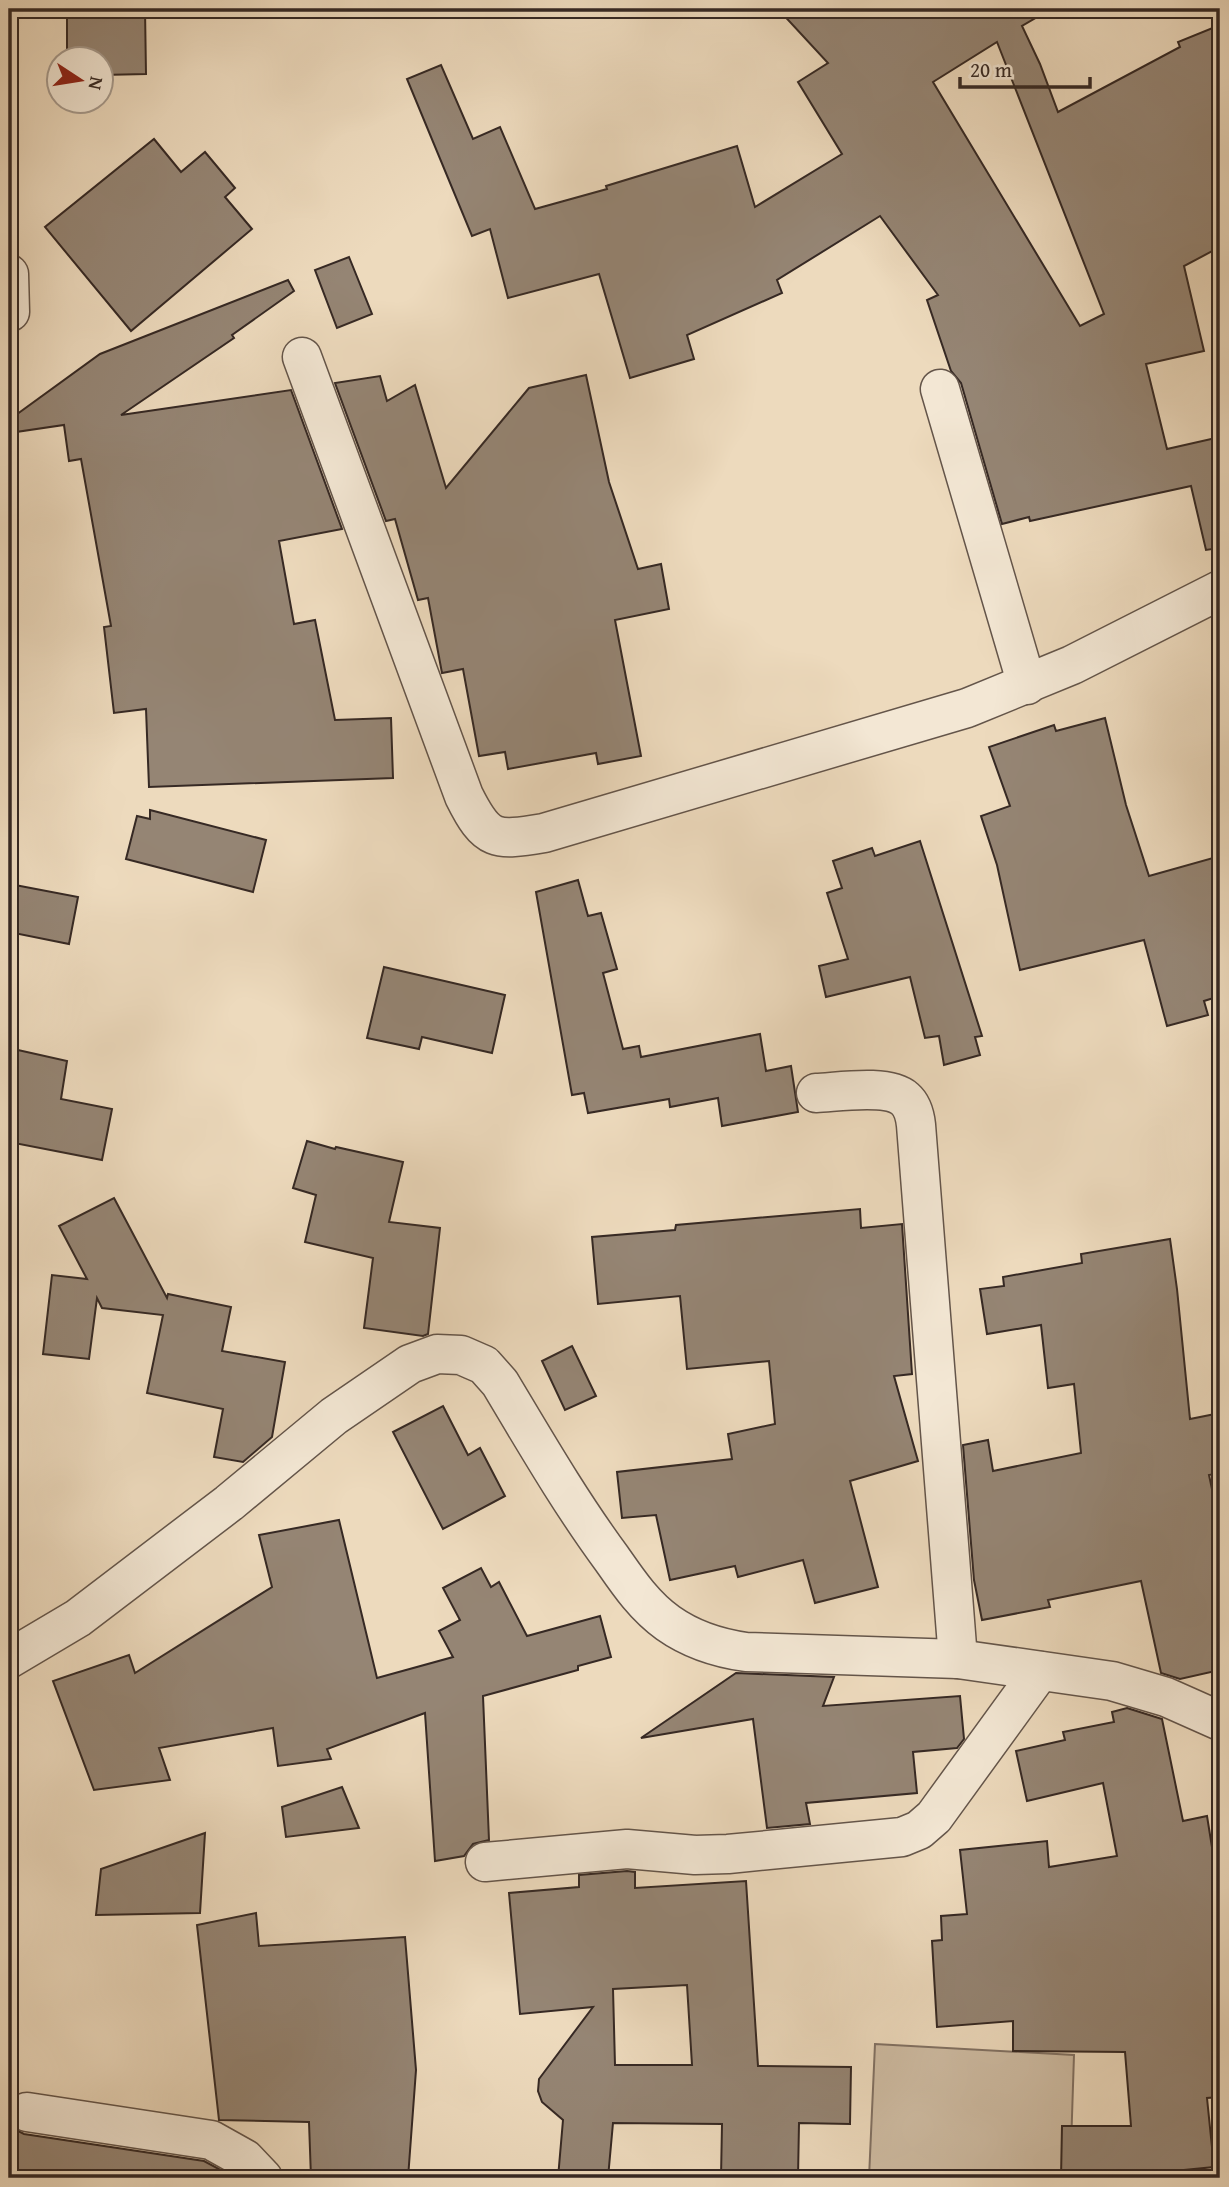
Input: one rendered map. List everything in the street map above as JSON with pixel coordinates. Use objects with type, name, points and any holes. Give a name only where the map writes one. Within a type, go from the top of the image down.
[{"type":"street","points":[[9,274],[10,312]]},
{"type":"street","points":[[302,357],[464,796],[477,822],[491,835],[510,839],[544,834],[967,708],[1072,665],[1220,590]]},
{"type":"street","points":[[940,389],[1027,685]]},
{"type":"street","points":[[816,1093],[878,1090],[905,1099],[914,1111],[958,1659]]},
{"type":"street","points":[[9,1659],[78,1618],[229,1503],[334,1416],[410,1364],[438,1354],[461,1354],[484,1365],[500,1383],[577,1512],[643,1601],[666,1622],[693,1639],[717,1648],[747,1652],[958,1659],[1112,1681],[1166,1697],[1220,1721]]},
{"type":"street","points":[[485,1862],[627,1849],[695,1855],[728,1854],[902,1837],[919,1830],[934,1817],[1040,1671]]},
{"type":"street","points":[[27,2112],[211,2140],[245,2159],[262,2178]]},
{"type":"shaded area","points":[[875,2044],[1074,2055],[1070,2178],[869,2178]]},
{"type":"building","points":[[67,9],[145,9],[146,74],[116,75],[116,46],[67,46]]},
{"type":"building","points":[[778,9],[1051,9],[1022,26],[1058,112],[1180,47],[1178,42],[1220,25],[1220,247],[1184,266],[1204,351],[1146,364],[1167,449],[1220,437],[1220,548],[1206,550],[1191,486],[1030,521],[1029,517],[1002,524],[961,383],[951,371],[927,300],[938,295],[880,216],[777,280],[782,293],[687,335],[694,359],[630,378],[599,274],[508,298],[490,229],[472,236],[407,79],[441,65],[473,139],[500,127],[535,209],[607,189],[606,186],[737,146],[755,207],[842,154],[798,82],[828,63]],"holes":[[[997,42],[1104,314],[1080,326],[933,82]]]},
{"type":"building","points":[[154,139],[181,172],[205,152],[235,188],[225,197],[252,229],[131,331],[45,227]]},
{"type":"building","points":[[349,257],[372,314],[337,328],[315,270]]},
{"type":"building","points":[[288,280],[294,291],[232,335],[234,338],[121,415],[291,390],[342,529],[279,541],[294,624],[315,620],[335,720],[391,718],[393,778],[149,787],[146,709],[114,713],[104,627],[111,626],[81,459],[69,461],[64,425],[9,433],[9,420],[100,354]]},
{"type":"building","points":[[586,375],[609,482],[638,569],[661,564],[669,609],[615,620],[641,756],[598,764],[596,753],[508,769],[505,752],[479,756],[463,669],[442,673],[428,598],[418,600],[395,519],[386,521],[335,383],[380,376],[387,401],[415,385],[446,488],[529,388]]},
{"type":"building","points":[[1105,718],[1126,805],[1149,876],[1220,856],[1220,996],[1204,1001],[1208,1015],[1167,1026],[1144,940],[1020,970],[997,865],[981,816],[1010,806],[989,747],[1054,725],[1056,731]]},
{"type":"building","points":[[150,810],[266,840],[253,892],[126,859],[137,816],[150,819]]},
{"type":"building","points":[[920,841],[982,1036],[975,1037],[980,1055],[944,1065],[939,1036],[925,1038],[910,977],[826,997],[819,966],[848,959],[827,893],[842,888],[833,861],[872,848],[875,856]]},
{"type":"building","points":[[578,880],[588,916],[601,913],[617,969],[603,973],[623,1049],[639,1046],[641,1057],[760,1034],[766,1071],[791,1066],[798,1112],[722,1126],[718,1098],[670,1107],[669,1099],[588,1113],[584,1093],[572,1095],[536,892]]},
{"type":"building","points":[[15,885],[78,897],[69,944],[9,932],[9,915]]},
{"type":"building","points":[[384,967],[505,995],[492,1053],[422,1037],[419,1049],[367,1038]]},
{"type":"building","points":[[9,1048],[67,1061],[61,1099],[112,1109],[102,1160],[9,1142]]},
{"type":"building","points":[[307,1141],[403,1162],[389,1222],[440,1228],[428,1334],[423,1336],[364,1328],[373,1258],[305,1242],[316,1195],[293,1188]]},
{"type":"building","points":[[114,1198],[167,1298],[168,1294],[231,1307],[222,1351],[285,1362],[272,1437],[243,1462],[214,1457],[223,1409],[147,1393],[163,1315],[102,1308],[97,1298],[89,1359],[43,1354],[52,1275],[87,1279],[59,1226]]},
{"type":"building","points":[[860,1209],[861,1228],[902,1224],[912,1374],[894,1376],[918,1461],[850,1481],[878,1587],[815,1603],[803,1560],[738,1577],[735,1566],[670,1580],[656,1515],[622,1518],[617,1472],[732,1459],[728,1434],[775,1424],[769,1361],[687,1369],[680,1296],[598,1304],[592,1237],[675,1230],[676,1225]]},
{"type":"building","points":[[1170,1239],[1190,1419],[1220,1413],[1220,1473],[1209,1475],[1220,1527],[1220,1670],[1180,1679],[1161,1673],[1141,1581],[1048,1600],[1050,1607],[982,1620],[974,1580],[963,1445],[988,1440],[993,1471],[1081,1453],[1074,1384],[1048,1388],[1041,1325],[987,1334],[980,1289],[1004,1286],[1003,1277],[1082,1263],[1081,1254]]},
{"type":"building","points":[[572,1346],[596,1396],[565,1410],[542,1361]]},
{"type":"building","points":[[443,1406],[468,1455],[480,1448],[505,1496],[443,1529],[393,1432]]},
{"type":"building","points":[[339,1520],[377,1678],[453,1657],[439,1631],[460,1620],[443,1588],[481,1568],[491,1587],[499,1582],[527,1636],[600,1616],[611,1657],[578,1666],[578,1670],[483,1696],[489,1840],[473,1844],[464,1856],[435,1861],[425,1713],[327,1749],[331,1759],[278,1766],[273,1728],[159,1748],[170,1780],[94,1790],[53,1681],[129,1655],[135,1673],[272,1587],[259,1535]]},
{"type":"building","points":[[736,1673],[834,1677],[823,1706],[960,1696],[964,1739],[957,1748],[913,1752],[917,1793],[806,1803],[810,1824],[767,1828],[753,1719],[641,1738]]},
{"type":"building","points":[[1127,1708],[1162,1719],[1183,1821],[1207,1816],[1220,1897],[1220,2097],[1207,2098],[1214,2167],[1103,2178],[1061,2178],[1062,2126],[1131,2126],[1125,2052],[1013,2051],[1013,2021],[937,2027],[932,1941],[942,1940],[941,1916],[967,1914],[960,1850],[1047,1841],[1049,1867],[1117,1856],[1103,1783],[1027,1801],[1016,1751],[1065,1740],[1063,1732],[1114,1722],[1112,1712]]},
{"type":"building","points":[[342,1787],[359,1828],[286,1837],[282,1807]]},
{"type":"building","points":[[205,1833],[200,1913],[96,1915],[101,1869]]},
{"type":"building","points":[[635,1872],[635,1888],[746,1881],[758,2066],[851,2067],[850,2124],[799,2123],[798,2178],[721,2178],[722,2124],[613,2123],[608,2178],[558,2178],[563,2120],[542,2102],[538,2091],[539,2079],[593,2007],[520,2014],[509,1893],[579,1887],[579,1875]],"holes":[[[687,1985],[692,2065],[615,2065],[613,1989]]]},
{"type":"building","points":[[256,1913],[259,1946],[405,1937],[416,2070],[408,2178],[311,2178],[309,2122],[219,2120],[197,1925]]},
{"type":"building","points":[[9,2124],[24,2134],[204,2161],[219,2169],[218,2178],[9,2178]]}]
